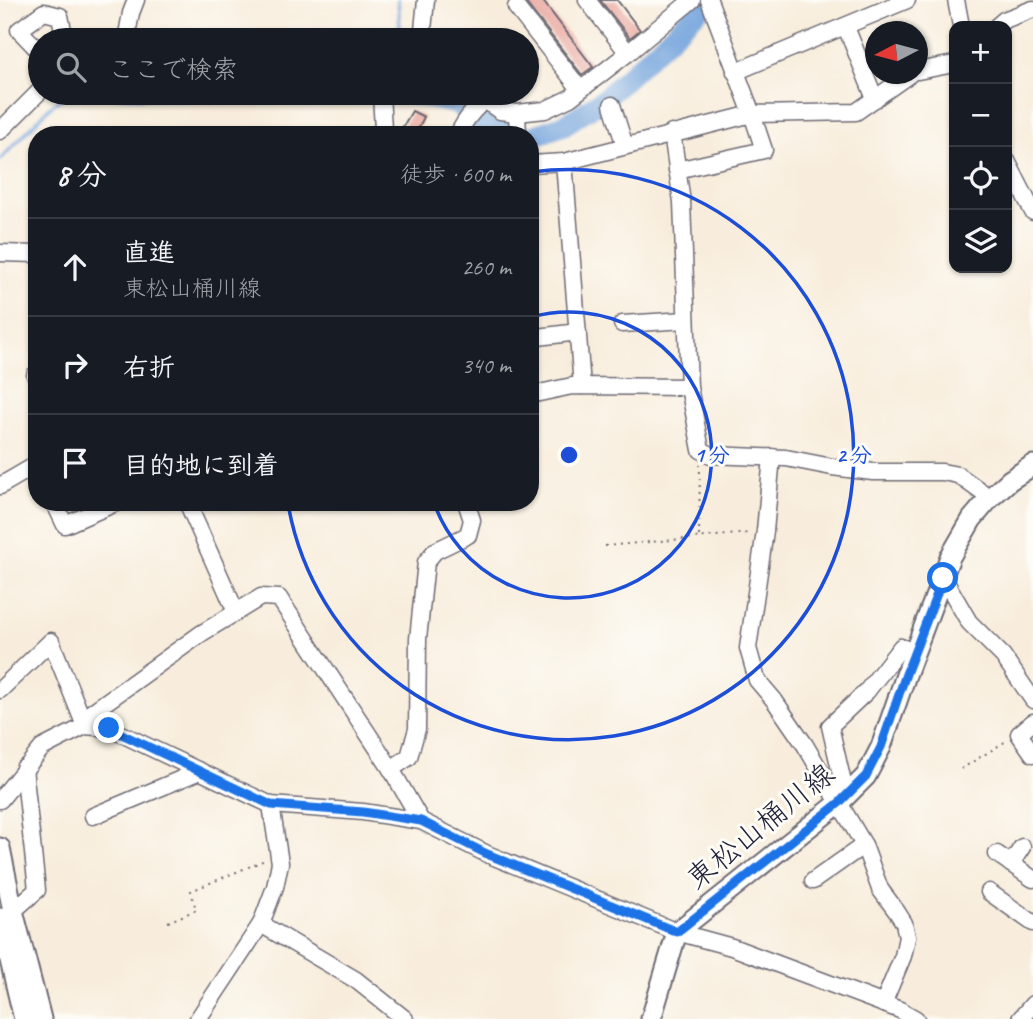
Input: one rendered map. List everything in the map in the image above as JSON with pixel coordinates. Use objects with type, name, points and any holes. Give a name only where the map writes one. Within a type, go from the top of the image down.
[{"type":"main road","name":"東松山桶川線","points":[[652,1019],[677,932],[842,800],[866,776],[881,747],[950,557],[972,519],[990,498],[1010,480],[1031,469]]},
{"type":"main road","points":[[0,848],[7,915],[24,1019]]},
{"type":"main road","points":[[7,915],[41,1019]]},
{"type":"street","points":[[128,28],[136,0]]},
{"type":"street","points":[[423,28],[426,0]]},
{"type":"street","points":[[587,0],[628,53]]},
{"type":"street","points":[[677,170],[764,150],[709,0]]},
{"type":"street","points":[[736,72],[846,27],[885,4],[907,0]]},
{"type":"street","points":[[956,0],[960,21]]},
{"type":"street","points":[[494,105],[500,111],[517,113],[545,110],[570,98],[628,53],[681,4]]},
{"type":"street","points":[[516,7],[532,28]]},
{"type":"street","points":[[1002,21],[1033,9]]},
{"type":"street","points":[[28,39],[19,30],[44,12],[60,16],[62,28]]},
{"type":"street","points":[[846,27],[876,99]]},
{"type":"street","points":[[539,36],[580,89]]},
{"type":"street","points":[[928,69],[949,65]]},
{"type":"street","points":[[539,163],[564,162],[752,114],[856,111],[896,84]]},
{"type":"street","points":[[0,131],[28,103]]},
{"type":"street","points":[[382,105],[383,126]]},
{"type":"street","points":[[462,126],[477,105]]},
{"type":"street","points":[[612,105],[625,146]]},
{"type":"street","points":[[517,113],[518,126]]},
{"type":"street","points":[[671,133],[682,202],[689,387],[701,450],[712,455],[772,457],[873,472],[943,472],[958,475],[990,498]]},
{"type":"street","points":[[564,162],[582,386]]},
{"type":"street","points":[[1012,170],[1033,212]]},
{"type":"street","points":[[0,253],[28,254]]},
{"type":"street","points":[[622,324],[686,320]]},
{"type":"street","points":[[539,337],[578,332]]},
{"type":"street","points":[[539,392],[572,386],[689,387]]},
{"type":"street","points":[[772,457],[765,531],[748,648],[757,680],[774,700],[842,800],[864,845],[880,890],[904,923],[907,937],[903,956],[883,1004]]},
{"type":"street","points":[[0,486],[28,470]]},
{"type":"street","points":[[58,511],[65,526],[98,511]]},
{"type":"street","points":[[192,511],[236,612]]},
{"type":"street","points":[[391,769],[409,757],[417,729],[418,639],[426,562],[435,551],[468,536],[472,520],[469,511]]},
{"type":"street","points":[[943,578],[969,622],[1003,656],[1033,700]]},
{"type":"street","points":[[85,726],[92,712],[202,633],[261,597],[279,597],[391,769],[421,821]]},
{"type":"street","points":[[0,690],[51,641],[85,726]]},
{"type":"street","points":[[842,800],[830,726],[867,691],[901,647],[914,653]]},
{"type":"street","points":[[1033,722],[1019,734],[1033,754]]},
{"type":"street","points":[[0,800],[42,748],[85,726],[109,728],[271,805],[363,812],[421,821],[487,854],[677,932],[732,947],[900,1010],[916,1019]]},
{"type":"street","points":[[7,915],[37,890],[24,768]]},
{"type":"street","points":[[93,816],[200,771]]},
{"type":"street","points":[[198,1019],[261,923],[275,887],[280,863],[271,805]]},
{"type":"street","points":[[813,881],[864,845]]},
{"type":"street","points":[[1011,864],[1023,847]]},
{"type":"street","points":[[997,854],[1033,879]]},
{"type":"street","points":[[989,892],[1033,923]]},
{"type":"street","points":[[261,923],[356,980],[405,1019]]},
{"type":"street","points":[[1020,1019],[1033,1004]]},
{"type":"path","points":[[699,538],[701,450]]},
{"type":"path","points":[[605,546],[765,531]]},
{"type":"path","points":[[961,769],[1019,734]]},
{"type":"path","points":[[168,922],[196,910],[191,891],[279,855]]},
{"type":"building","points":[[530,0],[542,0],[593,67],[582,75],[526,3]]},
{"type":"building","points":[[600,0],[617,0],[640,30],[630,38]]},
{"type":"building","points":[[412,111],[424,117],[420,126],[403,126]]},
{"type":"waterway","points":[[398,0],[400,28]]},
{"type":"waterway","points":[[539,134],[564,125],[604,99],[710,0]]},
{"type":"waterway","points":[[32,126],[52,105]]},
{"type":"waterway","points":[[457,105],[487,126]]},
{"type":"waterway","points":[[0,160],[28,130]]},
{"type":"route","points":[[109,728],[271,805],[363,812],[421,821],[487,854],[677,932],[839,803],[866,776],[881,747],[943,578]]}]
